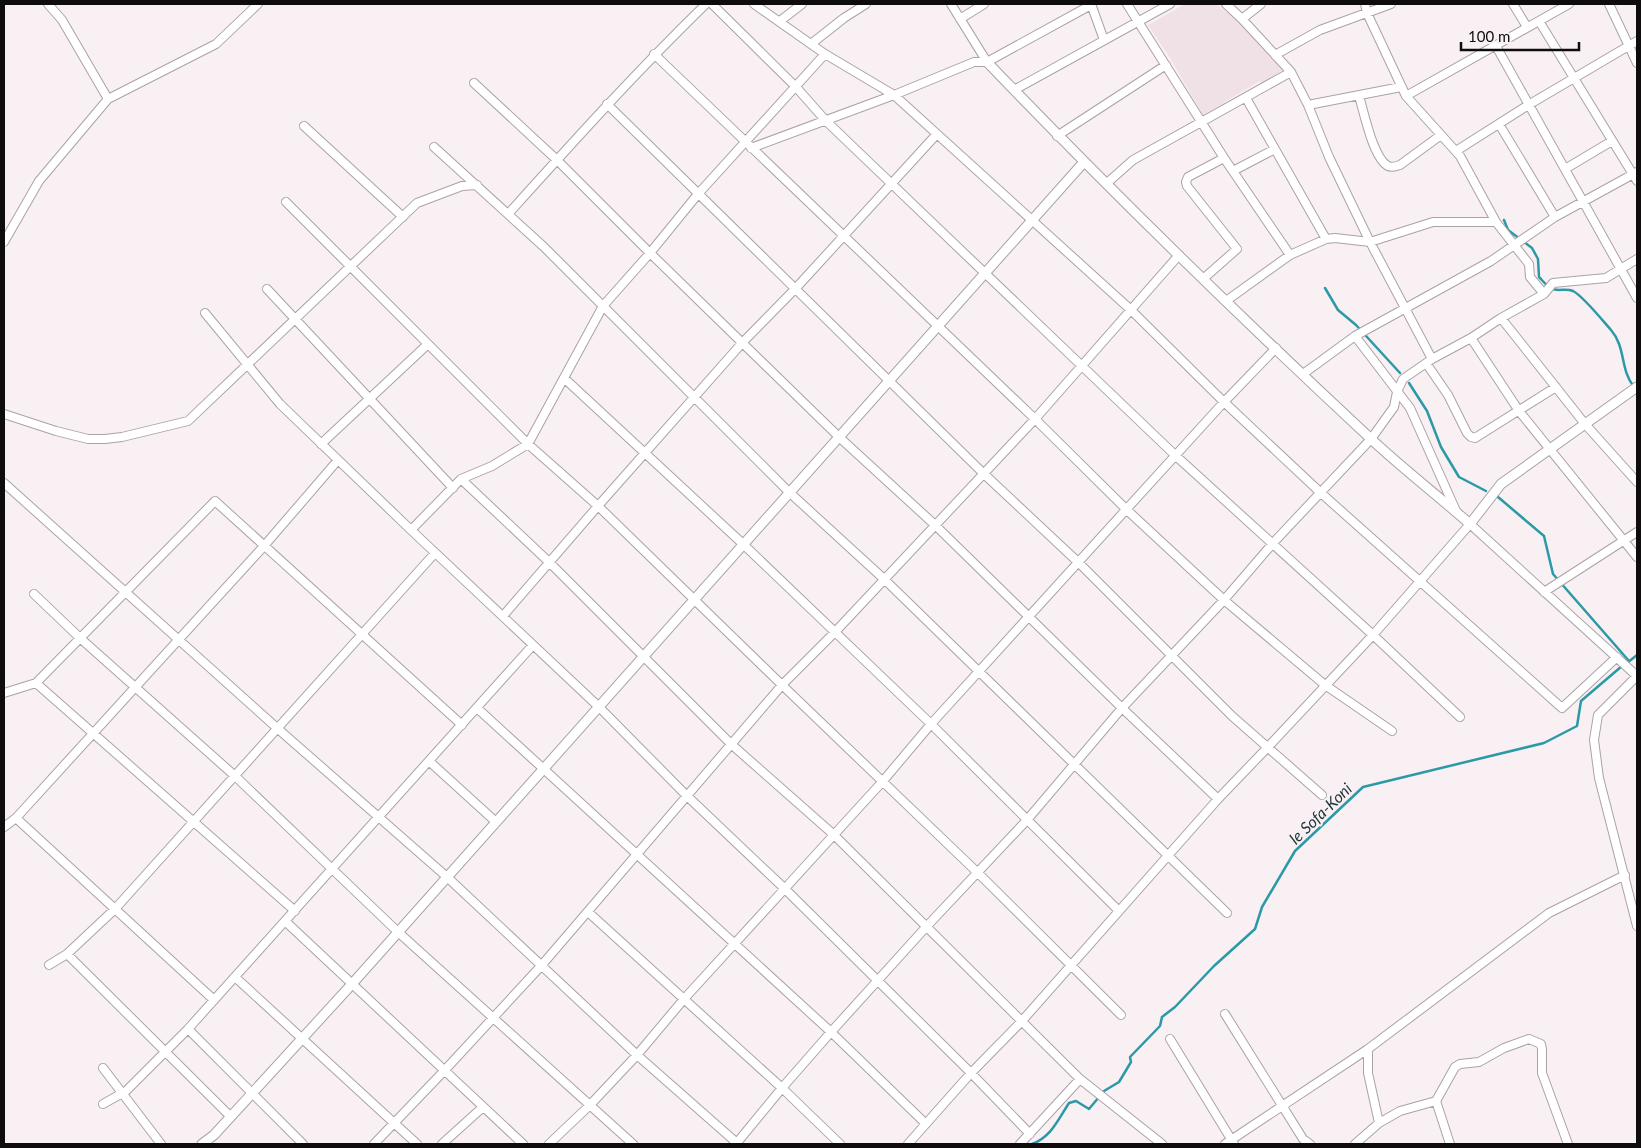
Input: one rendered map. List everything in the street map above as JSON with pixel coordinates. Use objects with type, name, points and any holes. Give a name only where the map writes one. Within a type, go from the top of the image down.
[{"type":"street","points":[[48,4],[62,20],[108,98]]},
{"type":"street","points":[[4,242],[39,181],[108,98],[216,44],[258,4]]},
{"type":"street","points":[[509,213],[654,54],[706,4]]},
{"type":"street","points":[[712,4],[796,87],[826,121],[1081,366],[1460,717]]},
{"type":"street","points":[[754,4],[825,54],[894,95],[1131,310],[1224,402],[1321,493],[1562,708],[1617,657]]},
{"type":"street","points":[[780,21],[802,4]]},
{"type":"street","points":[[811,44],[844,18],[866,4]]},
{"type":"street","points":[[951,4],[987,62],[1057,136],[1371,439],[1470,524],[1637,676],[1598,715],[1594,740],[1600,778],[1637,926]]},
{"type":"street","points":[[960,19],[984,4]]},
{"type":"street","points":[[748,145],[826,121],[974,62],[987,62],[1091,4],[1104,40]]},
{"type":"street","points":[[1127,4],[1224,158],[1290,255]]},
{"type":"street","points":[[1014,90],[1170,4]]},
{"type":"street","points":[[1226,4],[1242,18],[1291,72],[1308,105],[1329,157],[1370,242],[1429,361],[1471,437],[1480,436],[1556,387]]},
{"type":"street","points":[[1242,18],[1262,4]]},
{"type":"street","points":[[1365,4],[1367,13],[1406,96],[1460,156],[1496,222],[1519,242],[1529,264],[1530,277],[1548,290]]},
{"type":"street","points":[[1275,55],[1320,30],[1391,4]]},
{"type":"street","points":[[1513,4],[1527,27]]},
{"type":"street","points":[[1406,96],[1569,4]]},
{"type":"street","points":[[1609,4],[1637,63]]},
{"type":"street","points":[[1539,20],[1612,141],[1635,173],[1637,181]]},
{"type":"street","points":[[1456,151],[1637,40]]},
{"type":"street","points":[[1496,46],[1637,298]]},
{"type":"street","points":[[654,54],[1035,419],[1127,510],[1224,600],[1325,685],[1392,731]]},
{"type":"street","points":[[411,530],[461,480],[492,466],[528,444],[603,306],[650,253],[698,194],[748,145],[825,54]]},
{"type":"street","points":[[1057,136],[1166,65]]},
{"type":"street","points":[[1107,184],[1133,160],[1291,72]]},
{"type":"street","points":[[474,83],[557,160],[839,436],[935,525],[1218,799]]},
{"type":"street","points":[[1308,105],[1401,87]]},
{"type":"street","points":[[1359,96],[1375,148],[1388,166],[1400,165],[1441,135]]},
{"type":"street","points":[[1246,98],[1326,239]]},
{"type":"street","points":[[607,104],[983,473],[1079,563],[1232,716],[1322,795]]},
{"type":"street","points":[[1499,124],[1555,217]]},
{"type":"street","points":[[304,126],[402,217]]},
{"type":"street","points":[[503,616],[743,342],[796,288],[936,135]]},
{"type":"street","points":[[1565,169],[1612,141]]},
{"type":"street","points":[[434,146],[509,213],[790,492],[980,672],[1227,913]]},
{"type":"street","points":[[1233,171],[1275,149]]},
{"type":"street","points":[[1203,278],[1236,249],[1187,186],[1186,182],[1188,177],[1224,158]]},
{"type":"street","points":[[202,1144],[214,1134],[352,984],[1084,162]]},
{"type":"street","points":[[1303,374],[1356,336],[1491,261],[1555,217],[1635,173]]},
{"type":"street","points":[[4,414],[88,439],[122,437],[188,421],[417,203],[462,186],[477,185]]},
{"type":"street","points":[[286,202],[528,444],[598,506],[695,599],[978,873],[1121,1015]]},
{"type":"street","points":[[1226,301],[1290,255],[1326,239],[1335,238],[1370,242],[1432,222],[1496,222]]},
{"type":"street","points":[[374,1144],[541,966],[782,685],[835,632],[1035,419],[1179,255]]},
{"type":"street","points":[[4,483],[277,728],[448,876],[541,966],[737,1144],[830,1032],[1027,820],[1122,708],[1371,439],[1394,407],[1397,392],[1403,379],[1429,361],[1471,338],[1548,290],[1553,283],[1606,278],[1637,259]]},
{"type":"street","points":[[267,289],[452,488]]},
{"type":"street","points":[[205,313],[280,404],[599,707],[686,795],[784,888],[972,1073],[1030,1134]]},
{"type":"street","points":[[1501,318],[1585,424],[1637,482]]},
{"type":"street","points":[[1356,336],[1410,408],[1456,512]]},
{"type":"street","points":[[1471,338],[1519,411],[1637,557]]},
{"type":"street","points":[[321,444],[428,344]]},
{"type":"street","points":[[549,1144],[590,1105],[637,1055],[684,999],[883,781],[932,724],[1224,402],[1276,348]]},
{"type":"street","points":[[564,378],[743,544],[932,724],[1118,910]]},
{"type":"street","points":[[908,1144],[1021,1022],[1218,799],[1373,635],[1470,524],[1501,484],[1635,389]]},
{"type":"street","points":[[4,827],[16,818],[93,734],[264,546],[338,460]]},
{"type":"street","points":[[461,480],[549,562],[731,744],[833,834],[1080,1079],[1162,1144]]},
{"type":"street","points":[[4,693],[36,683],[215,501],[462,724]]},
{"type":"street","points":[[1544,592],[1637,532]]},
{"type":"street","points":[[49,965],[67,954],[115,909],[435,553]]},
{"type":"street","points":[[34,594],[80,638],[235,776],[398,932],[633,1144]]},
{"type":"street","points":[[104,1104],[122,1093],[188,1029],[533,645]]},
{"type":"street","points":[[36,683],[294,911]]},
{"type":"street","points":[[477,708],[830,1032],[926,1124]]},
{"type":"street","points":[[429,761],[496,822]]},
{"type":"street","points":[[16,818],[214,1000]]},
{"type":"street","points":[[1170,1039],[1230,1143],[1368,1049],[1549,913],[1625,875]]},
{"type":"street","points":[[1628,890],[1637,888]]},
{"type":"street","points":[[588,912],[782,1088],[840,1144]]},
{"type":"street","points":[[285,921],[523,1144]]},
{"type":"street","points":[[67,954],[230,1116]]},
{"type":"street","points":[[235,977],[418,1144]]},
{"type":"street","points":[[1225,1014],[1303,1139],[1310,1144]]},
{"type":"street","points":[[188,1029],[303,1144]]},
{"type":"street","points":[[1355,1144],[1379,1123],[1400,1110],[1436,1101],[1456,1067],[1460,1064],[1479,1062],[1504,1048],[1529,1039],[1540,1044],[1542,1050],[1542,1073],[1568,1144]]},
{"type":"street","points":[[1368,1049],[1368,1073],[1379,1123]]},
{"type":"street","points":[[103,1068],[161,1144]]},
{"type":"street","points":[[1020,1144],[1080,1079]]},
{"type":"street","points":[[1436,1101],[1450,1144]]},
{"type":"street","points":[[442,1144],[483,1108]]},
{"type":"street","points":[[452,1135],[456,1144]]},
{"type":"shaded area","points":[[1185,4],[1216,4],[1242,24],[1285,69],[1262,84],[1260,81],[1203,115],[1170,58],[1148,25]]},
{"type":"waterway","points":[[1504,220],[1508,230],[1532,248],[1538,259],[1539,277],[1552,289],[1573,291],[1587,303],[1611,330],[1619,344],[1627,373],[1634,387]]},
{"type":"waterway","points":[[1325,288],[1338,310],[1356,325],[1400,373]]},
{"type":"waterway","points":[[1409,383],[1427,411],[1441,447],[1459,477],[1486,491]]},
{"type":"waterway","points":[[1498,497],[1544,536],[1553,574],[1629,661]]},
{"type":"waterway","name":"le Sofa-Koni","points":[[1627,663],[1637,655]]},
{"type":"waterway","name":"le Sofa-Koni","points":[[1032,1144],[1039,1141],[1049,1132],[1069,1103],[1076,1101],[1089,1109],[1104,1091],[1119,1082],[1131,1062],[1130,1057],[1160,1026],[1162,1017],[1175,1007],[1214,966],[1255,929],[1262,907],[1295,851],[1363,787],[1544,743],[1577,726],[1581,701],[1622,666]]}]
